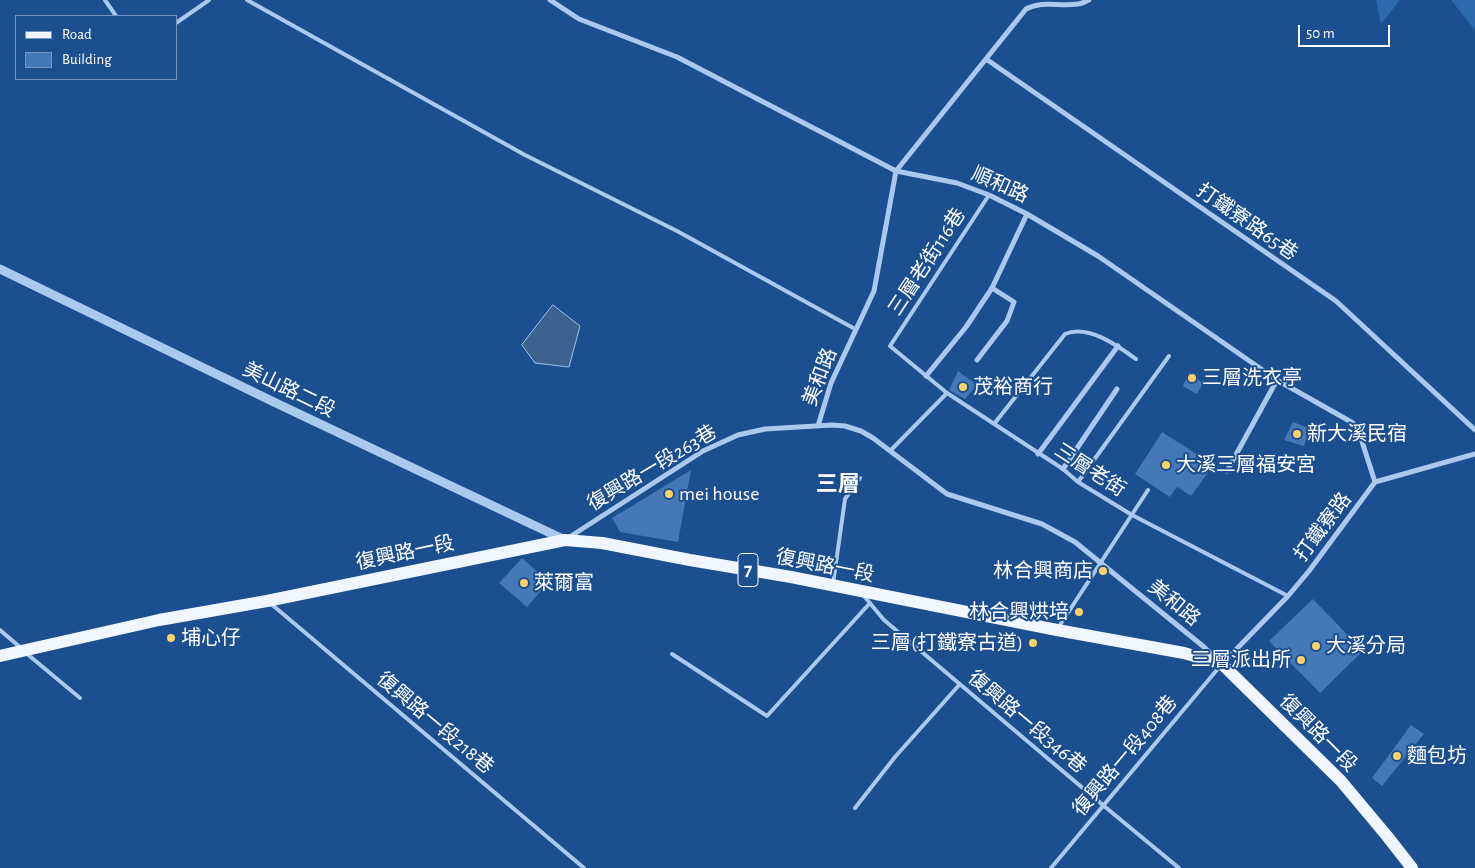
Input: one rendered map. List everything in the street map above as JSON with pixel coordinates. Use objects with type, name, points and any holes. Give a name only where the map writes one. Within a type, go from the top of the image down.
[{"type":"main road","name":"復興路一段","points":[[0,656],[159,620],[267,601],[565,540],[602,544],[791,577],[1057,630],[1184,653],[1222,664],[1341,781],[1412,868]]},
{"type":"street","name":"順和路","points":[[550,0],[579,18],[677,56],[896,171],[957,183],[989,195],[1027,214],[1098,256],[1277,380],[1354,423],[1358,429],[1375,482]]},
{"type":"street","name":"美和路","points":[[1090,0],[1078,4],[1042,2],[1026,9],[896,171],[874,290],[831,382],[818,426],[839,426],[861,431],[891,450],[948,494],[1042,524],[1075,542],[1204,647],[1222,664]]},
{"type":"street","name":"打鐵寮路65巷","points":[[986,59],[1336,301],[1475,430]]},
{"type":"street","points":[[926,376],[966,327],[992,288],[1027,214]]},
{"type":"street","name":"美山路二段","points":[[0,269],[565,540]]},
{"type":"street","points":[[977,360],[1007,321],[1014,302],[992,288]]},
{"type":"street","points":[[1038,454],[1118,346]]},
{"type":"street","points":[[1227,470],[1277,380]]},
{"type":"street","points":[[1063,469],[1117,389]]},
{"type":"street","name":"復興路一段263巷","points":[[565,540],[703,451],[738,436],[765,429],[818,426]]},
{"type":"street","name":"打鐵寮路","points":[[1222,664],[1288,596],[1309,571],[1375,482],[1475,454]]},
{"type":"lane","points":[[105,0],[115,15]]},
{"type":"lane","points":[[178,22],[209,0]]},
{"type":"lane","points":[[247,0],[525,155],[677,231],[855,329]]},
{"type":"lane","name":"三層老街116巷","points":[[890,346],[989,195]]},
{"type":"lane","points":[[994,424],[1065,334],[1071,331],[1086,332],[1100,337],[1118,346],[1136,359]]},
{"type":"lane","name":"三層老街","points":[[890,346],[947,393],[1063,469],[1078,482],[1132,515],[1288,596]]},
{"type":"lane","points":[[1078,482],[1169,356]]},
{"type":"lane","points":[[891,450],[947,393]]},
{"type":"lane","points":[[832,586],[845,499],[860,478]]},
{"type":"lane","points":[[1057,630],[1148,490]]},
{"type":"lane","name":"復興路一段346巷","points":[[861,592],[884,620],[1179,868]]},
{"type":"lane","name":"復興路一段218巷","points":[[267,601],[584,868]]},
{"type":"lane","points":[[672,654],[767,716],[870,603]]},
{"type":"lane","points":[[0,630],[80,698]]},
{"type":"lane","name":"復興路一段408巷","points":[[1051,868],[1222,664]]},
{"type":"lane","points":[[855,808],[895,757],[960,684]]},
{"type":"shaded area","points":[[1376,0],[1400,0],[1381,24]]},
{"type":"shaded area","points":[[1451,0],[1475,0],[1475,30]]},
{"type":"shaded area","points":[[553,305],[580,326],[569,367],[535,363],[522,345]]},
{"type":"building","name":"茂裕商行","points":[[958,371],[977,385],[965,399],[949,390]]},
{"type":"building","name":"三層洗衣亭","points":[[1189,372],[1203,383],[1197,394],[1183,386]]},
{"type":"building","name":"新大溪民宿","points":[[1293,422],[1309,428],[1304,446],[1284,440]]},
{"type":"building","name":"大溪三層福安宮","points":[[1162,432],[1198,455],[1194,461],[1209,471],[1191,496],[1177,487],[1170,497],[1135,474]]},
{"type":"building","name":"mei house","points":[[691,470],[678,542],[620,532],[612,518]]},
{"type":"building","name":"萊爾富","points":[[522,558],[549,582],[527,607],[499,583]]},
{"type":"building","name":"大溪分局","points":[[1313,599],[1363,651],[1320,693],[1269,641]]},
{"type":"building","name":"麵包坊","points":[[1411,725],[1424,734],[1382,786],[1372,778]]},
{"type":"place","name":"三層洗衣亭","points":[[1192,378]]},
{"type":"place","name":"茂裕商行","points":[[963,387]]},
{"type":"place","name":"新大溪民宿","points":[[1297,434]]},
{"type":"place","name":"大溪三層福安宮","points":[[1166,465]]},
{"type":"place","name":"mei house","points":[[669,494]]},
{"type":"place","name":"林合興商店","points":[[1103,571]]},
{"type":"place","name":"萊爾富","points":[[524,583]]},
{"type":"place","name":"林合興烘培","points":[[1079,612]]},
{"type":"place","name":"埔心仔","points":[[171,638]]},
{"type":"place","name":"三層(打鐵寮古道)","points":[[1033,643]]},
{"type":"place","name":"大溪分局","points":[[1316,646]]},
{"type":"place","name":"三層派出所","points":[[1301,660]]},
{"type":"place","name":"麵包坊","points":[[1397,756]]},
{"type":"district","name":"三層","points":[[838,484]]}]
